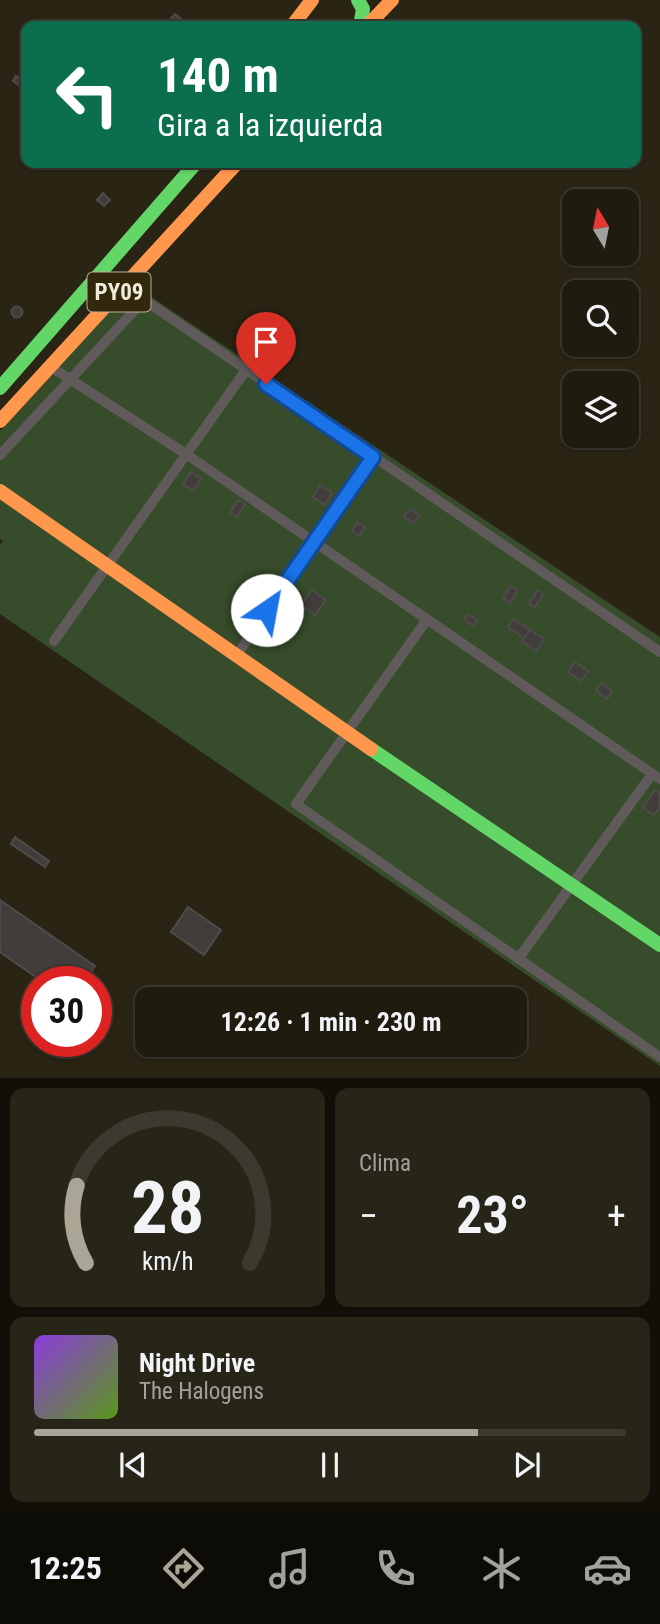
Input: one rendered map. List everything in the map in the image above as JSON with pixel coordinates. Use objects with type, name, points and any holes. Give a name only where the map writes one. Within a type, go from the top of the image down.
[{"type":"main road","points":[[359,0],[363,9],[360,21]]},
{"type":"main road","points":[[372,21],[392,0]]},
{"type":"main road","points":[[296,21],[313,1]]},
{"type":"main road","name":"PY09","points":[[0,388],[192,168]]},
{"type":"main road","name":"PY09","points":[[0,421],[232,168]]},
{"type":"main road","points":[[0,491],[569,886],[660,944]]},
{"type":"street","points":[[124,286],[660,652]]},
{"type":"street","points":[[0,455],[144,300]]},
{"type":"street","points":[[51,367],[186,454],[656,777],[569,886],[518,959]]},
{"type":"street","points":[[54,641],[246,370]]},
{"type":"street","points":[[237,656],[373,457]]},
{"type":"street","points":[[426,621],[296,804],[660,1057]]},
{"type":"green space","points":[[132,284],[660,637],[660,1066],[0,614],[0,545],[3,541],[0,539],[0,431]]},
{"type":"building","points":[[175,14],[183,21],[169,21]]},
{"type":"building","points":[[16,76],[21,80],[21,87],[13,81]]},
{"type":"building","points":[[103,193],[110,200],[104,206],[97,200]]},
{"type":"building","points":[[17,307],[21,308],[21,316],[17,317],[13,316],[12,312],[13,308]]},
{"type":"building","points":[[191,472],[201,479],[193,491],[183,484]]},
{"type":"building","points":[[320,485],[332,493],[325,505],[313,497]]},
{"type":"building","points":[[238,500],[245,504],[237,517],[230,513]]},
{"type":"building","points":[[410,509],[419,515],[414,523],[404,517]]},
{"type":"building","points":[[358,522],[365,527],[359,536],[352,531]]},
{"type":"building","points":[[511,586],[518,590],[510,603],[503,598]]},
{"type":"building","points":[[312,590],[326,600],[315,615],[301,605]]},
{"type":"building","points":[[538,590],[543,594],[535,607],[529,604]]},
{"type":"building","points":[[468,614],[477,620],[473,626],[464,619]]},
{"type":"building","points":[[514,619],[530,630],[524,638],[508,627]]},
{"type":"building","points":[[530,630],[544,639],[536,651],[522,641]]},
{"type":"building","points":[[575,662],[588,671],[581,681],[568,672]]},
{"type":"building","points":[[602,683],[612,692],[607,699],[596,690]]},
{"type":"building","points":[[655,790],[660,793],[660,807],[654,815],[643,808]]},
{"type":"building","points":[[15,837],[49,861],[45,867],[11,844]]},
{"type":"building","points":[[0,900],[95,966],[21,967],[0,952]]},
{"type":"building","points":[[188,907],[221,930],[204,955],[171,932]]},
{"type":"traffic: fast","points":[[358,0],[363,9],[361,21]]},
{"type":"traffic: fast","points":[[0,388],[192,168]]},
{"type":"traffic: fast","points":[[371,749],[660,945]]},
{"type":"traffic: slow","points":[[296,21],[312,0]]},
{"type":"traffic: slow","points":[[372,21],[392,0]]},
{"type":"traffic: slow","points":[[0,421],[232,168]]},
{"type":"traffic: slow","points":[[0,491],[371,749]]},
{"type":"route","points":[[266,384],[373,457],[267,610]]}]
